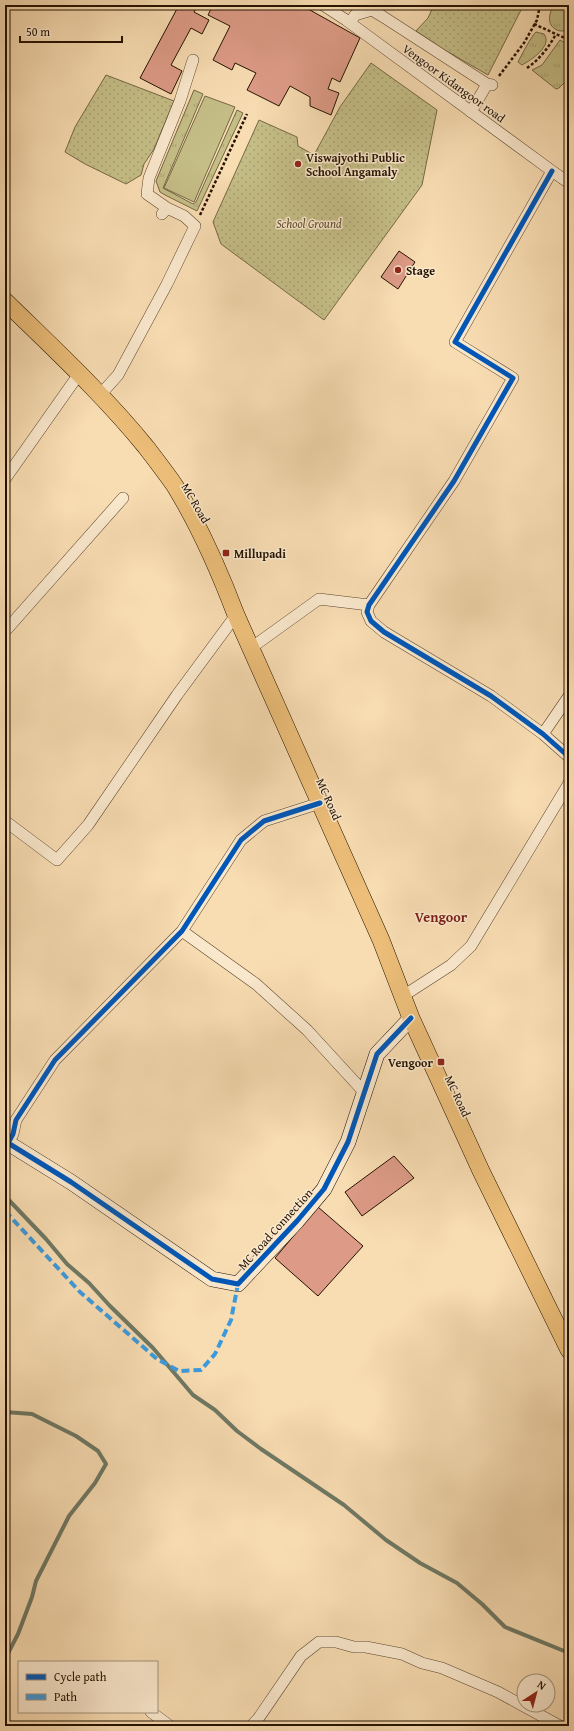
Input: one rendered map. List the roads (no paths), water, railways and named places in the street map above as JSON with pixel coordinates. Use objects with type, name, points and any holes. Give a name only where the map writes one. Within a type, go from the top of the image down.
[{"type":"main road","name":"MC Road","points":[[5,300],[100,395],[130,428],[174,485],[200,531],[223,579],[236,615],[381,940],[411,1018],[481,1171],[569,1350]]},
{"type":"street","name":"Vengoor Kidangoor road","points":[[323,5],[350,23],[569,183]]},
{"type":"street","points":[[350,23],[355,15],[372,10],[490,84],[471,112]]},
{"type":"street","points":[[100,395],[118,376],[167,284],[195,226],[184,216],[164,211],[146,194],[149,178],[180,101],[193,60]]},
{"type":"street","points":[[552,171],[455,342],[513,378],[454,481],[369,605],[367,612],[371,621],[384,632],[491,696],[543,734],[569,756]]},
{"type":"street","points":[[5,479],[79,374]]},
{"type":"street","points":[[5,628],[7,629],[123,498]]},
{"type":"street","points":[[251,648],[319,599],[369,605]]},
{"type":"street","points":[[5,821],[57,860],[88,825],[177,695],[236,615]]},
{"type":"street","points":[[543,734],[569,696]]},
{"type":"street","points":[[403,996],[451,965],[471,946],[569,783]]},
{"type":"street","points":[[6,1143],[13,1134],[16,1120],[55,1060],[182,931],[241,840],[264,821],[320,803]]},
{"type":"street","points":[[182,931],[256,984],[307,1030],[364,1092]]},
{"type":"street","name":"MC Road Connection","points":[[6,1143],[71,1182],[212,1279],[238,1284],[297,1221],[324,1189],[348,1142],[377,1054],[411,1018]]},
{"type":"street","points":[[251,1726],[258,1719],[301,1656],[319,1642],[336,1642],[354,1647],[366,1647],[402,1654],[422,1663],[442,1668],[498,1692],[560,1726]]},
{"type":"street","points":[[152,1713],[170,1726]]},
{"type":"waterway","points":[[5,1196],[46,1239],[67,1264],[89,1283],[153,1348],[193,1395],[215,1410],[237,1431],[344,1505],[386,1540],[420,1563],[457,1583],[482,1604],[505,1627],[569,1653]]},
{"type":"waterway","points":[[5,1412],[32,1414],[76,1436],[98,1451],[106,1464],[95,1483],[69,1516],[36,1581],[32,1597],[18,1634],[5,1659]]},
{"type":"place","name":"Viswajyothi Public School Angamaly","points":[[298,164]]},
{"type":"place","name":"Stage","points":[[398,270]]},
{"type":"place","name":"Millupadi","points":[[226,553]]},
{"type":"place","name":"Vengoor","points":[[441,1062]]},
{"type":"district","name":"Vengoor","points":[[441,917]]},
{"type":"park label","name":"School Ground","points":[[309,223]]}]
